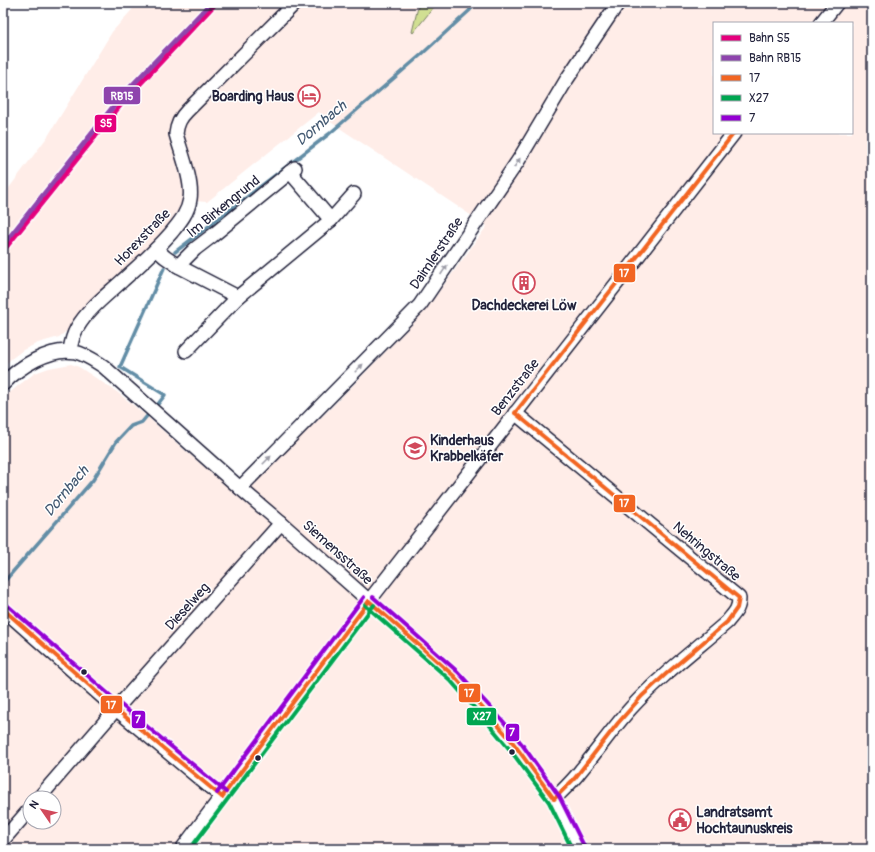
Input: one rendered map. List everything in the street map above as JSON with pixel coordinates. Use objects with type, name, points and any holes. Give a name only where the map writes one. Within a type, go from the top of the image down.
[{"type":"street","name":"Horexstraße","points":[[70,351],[76,329],[91,310],[156,249],[183,218],[188,208],[191,189],[176,134],[179,120],[295,3]]},
{"type":"street","name":"Daimlerstraße","points":[[240,488],[420,305],[518,161],[567,79],[618,3]]},
{"type":"street","points":[[822,22],[837,3]]},
{"type":"street","name":"Benzstraße","points":[[182,849],[369,601],[733,134]]},
{"type":"street","name":"Im Birkengrund","points":[[178,266],[195,249],[292,170],[331,220]]},
{"type":"street","points":[[186,351],[238,297],[331,220],[354,194]]},
{"type":"street","points":[[156,249],[178,266],[238,297]]},
{"type":"street","points":[[3,384],[32,361],[50,353],[70,351]]},
{"type":"street","name":"Siemensstraße","points":[[70,351],[81,354],[103,366],[454,676],[506,734],[554,799],[579,849]]},
{"type":"street","name":"Nehringstraße","points":[[515,413],[739,598],[739,606],[727,622],[663,676],[632,707],[581,771],[554,799]]},
{"type":"street","name":"Dieselweg","points":[[46,790],[281,523]]},
{"type":"street","points":[[3,609],[116,709],[222,797]]},
{"type":"street","points":[[3,840],[22,818]]},
{"type":"shaded area","points":[[138,3],[872,3],[872,849],[3,849],[3,398],[35,373],[49,368],[71,364],[79,367],[117,392],[238,496],[328,411],[424,312],[487,226],[329,121],[319,112],[207,202],[183,200],[180,209],[169,226],[142,254],[88,303],[68,330],[59,337],[38,343],[23,350],[3,367],[3,196],[48,136],[112,32]]},
{"type":"green space","points":[[419,3],[437,3],[413,33],[412,32]]},
{"type":"waterway","name":"Dornbach","points":[[175,252],[329,134],[422,54],[476,3]]},
{"type":"waterway","name":"Dornbach","points":[[158,404],[165,395],[120,367],[164,268]]},
{"type":"waterway","name":"Dornbach","points":[[3,583],[93,480],[116,442],[131,426],[142,422],[147,416]]},
{"type":"rail line","name":"S5","points":[[3,251],[123,102],[216,3]]},
{"type":"rail line","name":"RB15","points":[[8,239],[120,98],[207,7]]},
{"type":"transit line","name":"17","points":[[515,413],[733,134]]},
{"type":"transit line","name":"17","points":[[515,413],[739,598],[737,608],[727,622],[642,696],[618,723],[575,778],[554,799]]},
{"type":"transit line","name":"7","points":[[217,793],[364,597]]},
{"type":"transit line","name":"7","points":[[373,597],[458,672],[502,720],[521,743],[559,796],[584,846]]},
{"type":"transit line","name":"17","points":[[369,601],[454,676],[511,740],[554,799]]},
{"type":"transit line","name":"17","points":[[222,797],[369,601]]},
{"type":"transit line","name":"7","points":[[7,605],[120,704],[226,792]]},
{"type":"transit line","name":"X27","points":[[365,605],[450,680],[492,728],[549,802],[572,849]]},
{"type":"transit line","name":"X27","points":[[190,849],[374,605]]},
{"type":"transit line","name":"17","points":[[3,609],[116,709],[222,797]]},
{"type":"place","name":"Boarding Haus","points":[[309,96]]},
{"type":"place","name":"Dachdeckerei Löw","points":[[524,283]]},
{"type":"place","name":"Kinderhaus Krabbelkäfer","points":[[415,448]]},
{"type":"place","name":"Landratsamt Hochtaunuskreis","points":[[680,820]]}]
